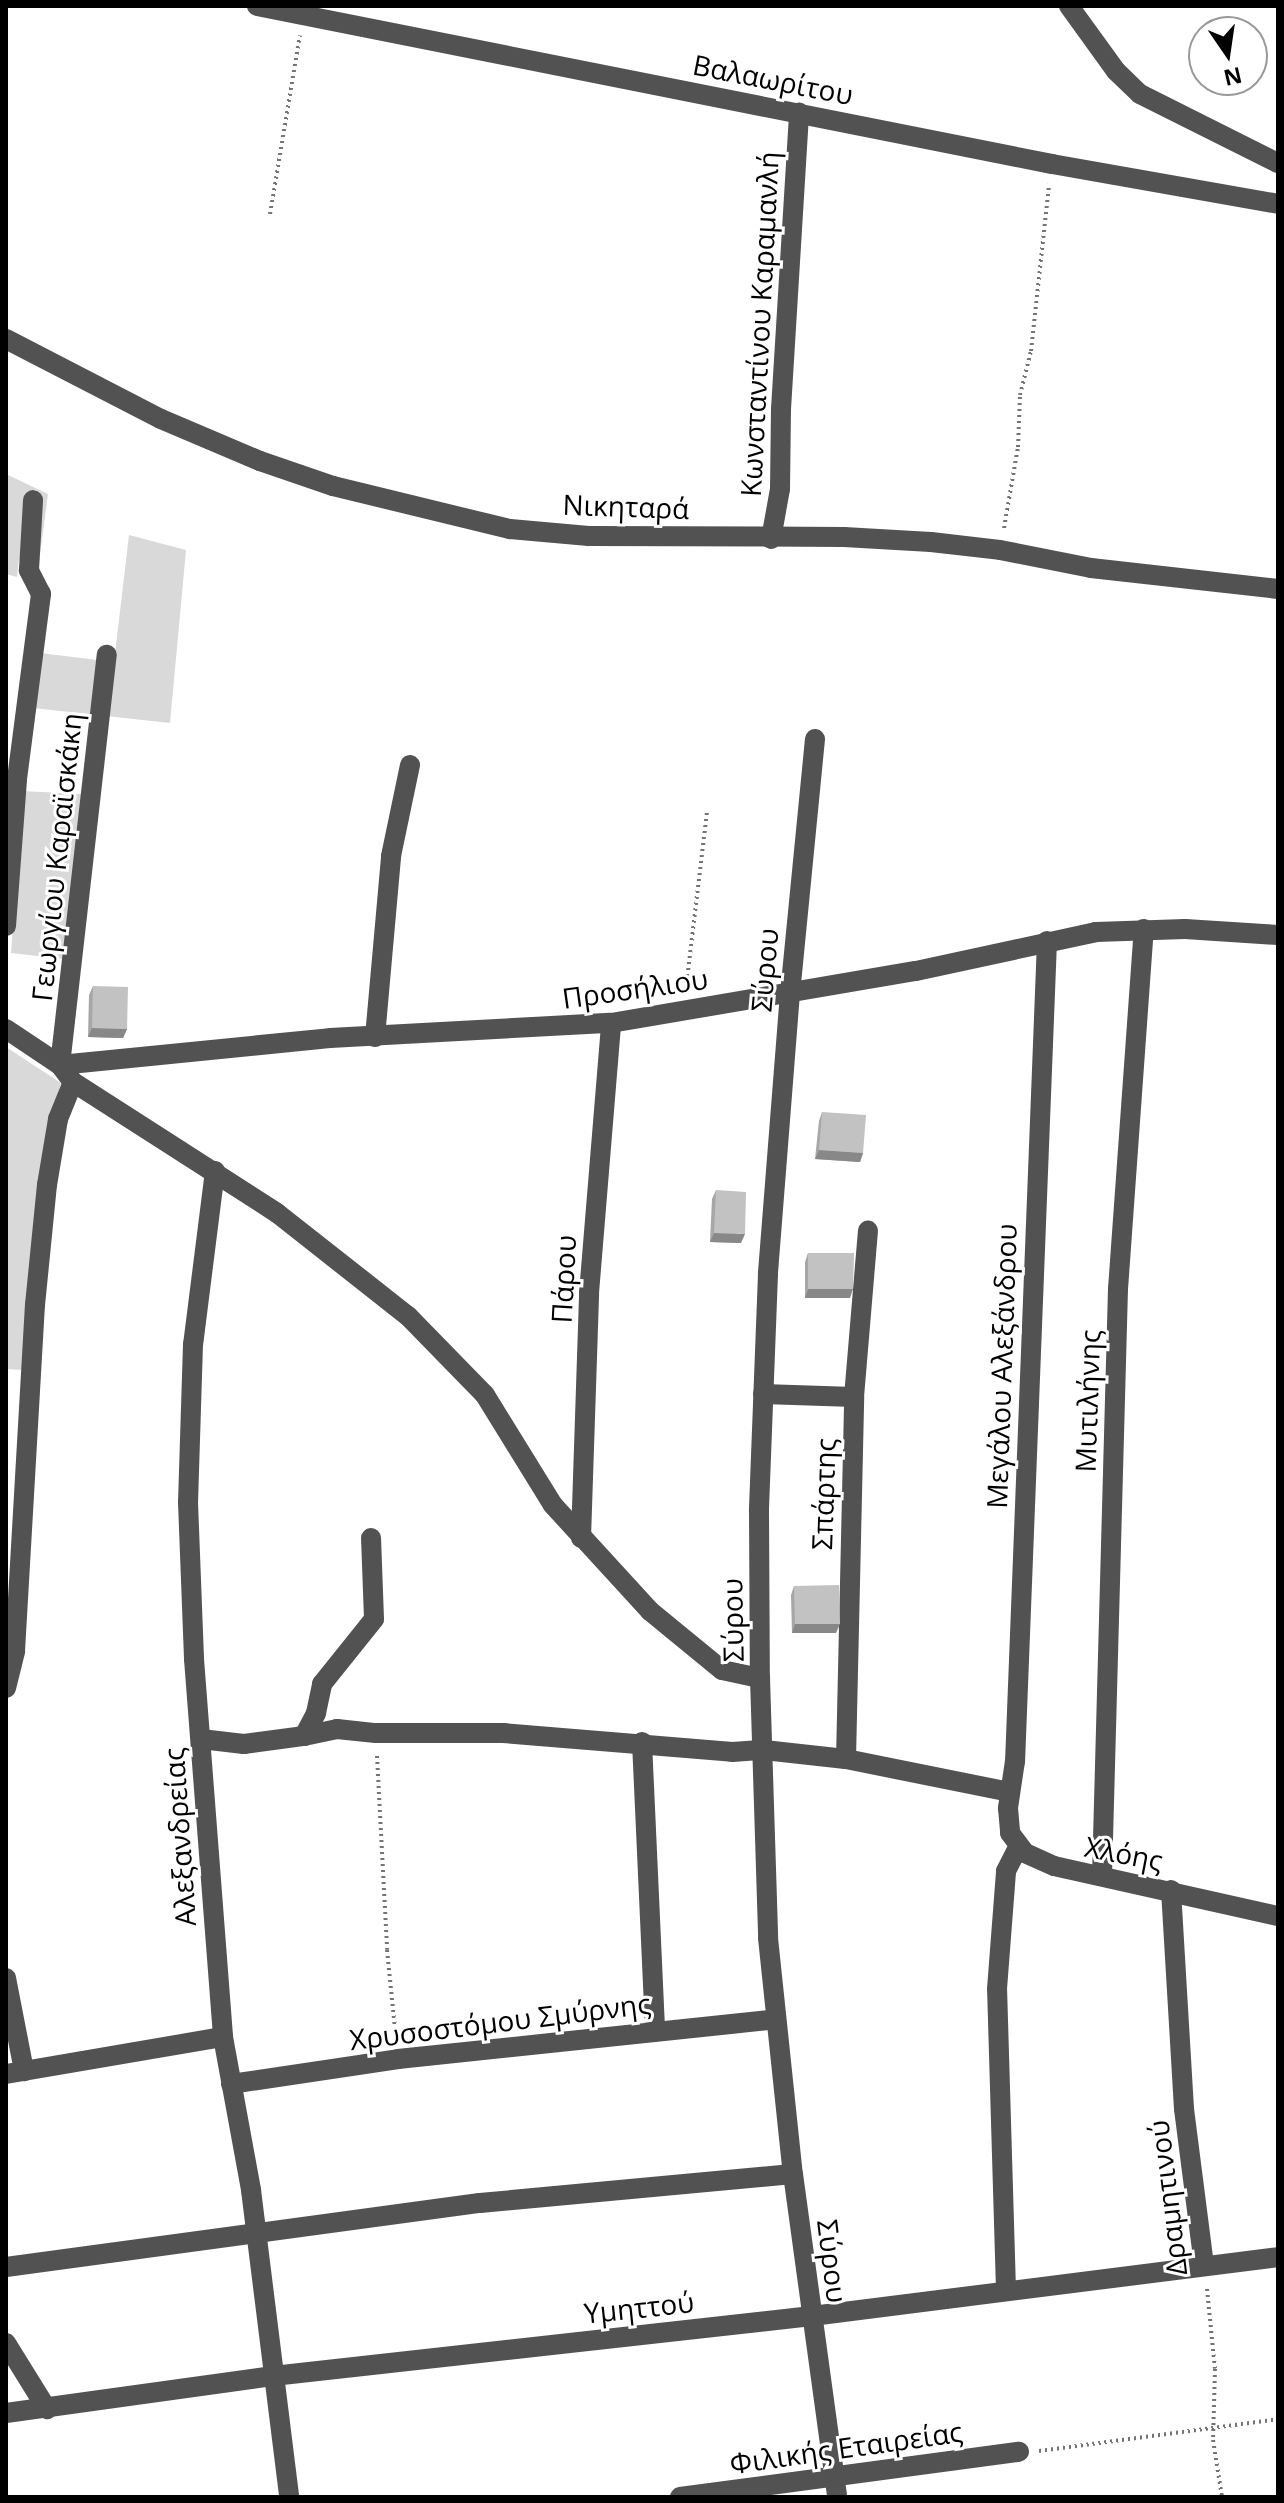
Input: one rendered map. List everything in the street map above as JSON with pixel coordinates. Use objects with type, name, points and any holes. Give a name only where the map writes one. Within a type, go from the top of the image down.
[{"type":"street","name":"Βαλαωρίτου","points":[[257,6],[1052,164],[1278,204]]},
{"type":"street","points":[[1069,6],[1116,71],[1140,94],[1278,163]]},
{"type":"street","name":"Κωνσταντίνου Καραμανλή","points":[[771,539],[780,489],[779,437],[799,113]]},
{"type":"street","name":"Νικηταρά","points":[[6,339],[161,419],[333,486],[510,529],[589,536],[844,537],[1000,550],[1091,568],[1278,589]]},
{"type":"street","points":[[6,926],[17,779],[41,594],[29,570],[33,500]]},
{"type":"street","name":"Γεωργίου Καραϊσκάκη","points":[[6,1688],[15,1651],[35,1305],[47,1185],[67,1074],[107,655]]},
{"type":"street","name":"Σύρου","points":[[815,739],[790,993],[763,1394],[759,1511],[760,1678],[768,1925],[776,2019],[793,2174],[836,2487]]},
{"type":"street","points":[[375,1037],[391,856],[410,765]]},
{"type":"street","name":"Προσήλιου","points":[[67,1074],[375,1037],[611,1023],[916,971],[1047,941],[1144,929],[1278,935]]},
{"type":"street","name":"Μυτιλήνης","points":[[1102,1876],[1118,1289],[1144,929]]},
{"type":"street","name":"Μεγάλου Αλεξάνδρου","points":[[1010,1792],[1015,1761],[1047,941]]},
{"type":"street","name":"Πάρου","points":[[581,1538],[589,1293],[611,1023]]},
{"type":"street","points":[[6,1029],[67,1074],[215,1171],[379,1291],[456,1362],[485,1395],[548,1497],[581,1538],[650,1611],[690,1648],[722,1670],[760,1678]]},
{"type":"street","name":"Αλεξανδρείας","points":[[215,1171],[193,1344],[188,1502],[194,1659],[223,2037],[257,2235],[289,2497]]},
{"type":"street","name":"Σπάρτης","points":[[846,1759],[854,1397],[868,1231]]},
{"type":"street","points":[[763,1394],[854,1397]]},
{"type":"street","points":[[304,1736],[316,1713],[322,1684],[374,1619],[371,1538]]},
{"type":"street","points":[[201,1739],[244,1744],[337,1729],[376,1733],[503,1733],[642,1742],[732,1752],[764,1750],[846,1759],[1010,1792],[1007,1819],[1011,1836],[1019,1846],[1006,1871],[997,1989],[1006,2290]]},
{"type":"street","points":[[642,1742],[655,2032]]},
{"type":"street","name":"Χλόης","points":[[1019,1846],[1054,1866],[1278,1916]]},
{"type":"street","name":"Δραμητινού","points":[[1171,1890],[1184,2109],[1204,2266]]},
{"type":"street","points":[[6,1978],[15,2072],[223,2037]]},
{"type":"street","name":"Χρυσοστόμου Σμύρνης","points":[[231,2084],[398,2059],[776,2019]]},
{"type":"street","points":[[6,2267],[480,2203],[793,2174]]},
{"type":"street","name":"Υμηττού","points":[[6,2413],[273,2376],[812,2316],[1278,2257]]},
{"type":"street","points":[[6,2343],[47,2409]]},
{"type":"street","name":"Φιλικής Εταιρείας","points":[[680,2497],[836,2487],[1019,2452]]},
{"type":"path","points":[[270,214],[305,15]]},
{"type":"path","points":[[1000,550],[1018,447],[1020,395],[1031,351],[1052,164]]},
{"type":"path","points":[[683,1011],[707,812]]},
{"type":"path","points":[[376,1733],[387,1950],[398,2059]]},
{"type":"path","name":"Δραμητινού","points":[[1204,2266],[1215,2369],[1212,2430],[1222,2497]]},
{"type":"path","points":[[1019,2452],[1212,2430],[1278,2419]]},
{"type":"shaded area","points":[[6,474],[48,494],[38,570],[19,559],[17,577],[6,574]]},
{"type":"shaded area","points":[[129,535],[186,550],[170,723],[33,708],[40,653],[114,662]]},
{"type":"shaded area","points":[[22,791],[82,794],[64,959],[11,953]]},
{"type":"shaded area","points":[[6,1047],[61,1083],[47,1129],[24,1370],[6,1369]]},
{"type":"building","points":[[93,986],[128,987],[127,1029],[92,1028]]},
{"type":"building","points":[[822,1112],[866,1115],[863,1153],[819,1150]]},
{"type":"building","points":[[716,1190],[746,1192],[745,1234],[714,1233]]},
{"type":"building","points":[[808,1253],[854,1253],[853,1289],[808,1289]]},
{"type":"building","points":[[839,1585],[840,1624],[795,1624],[794,1586]]}]
